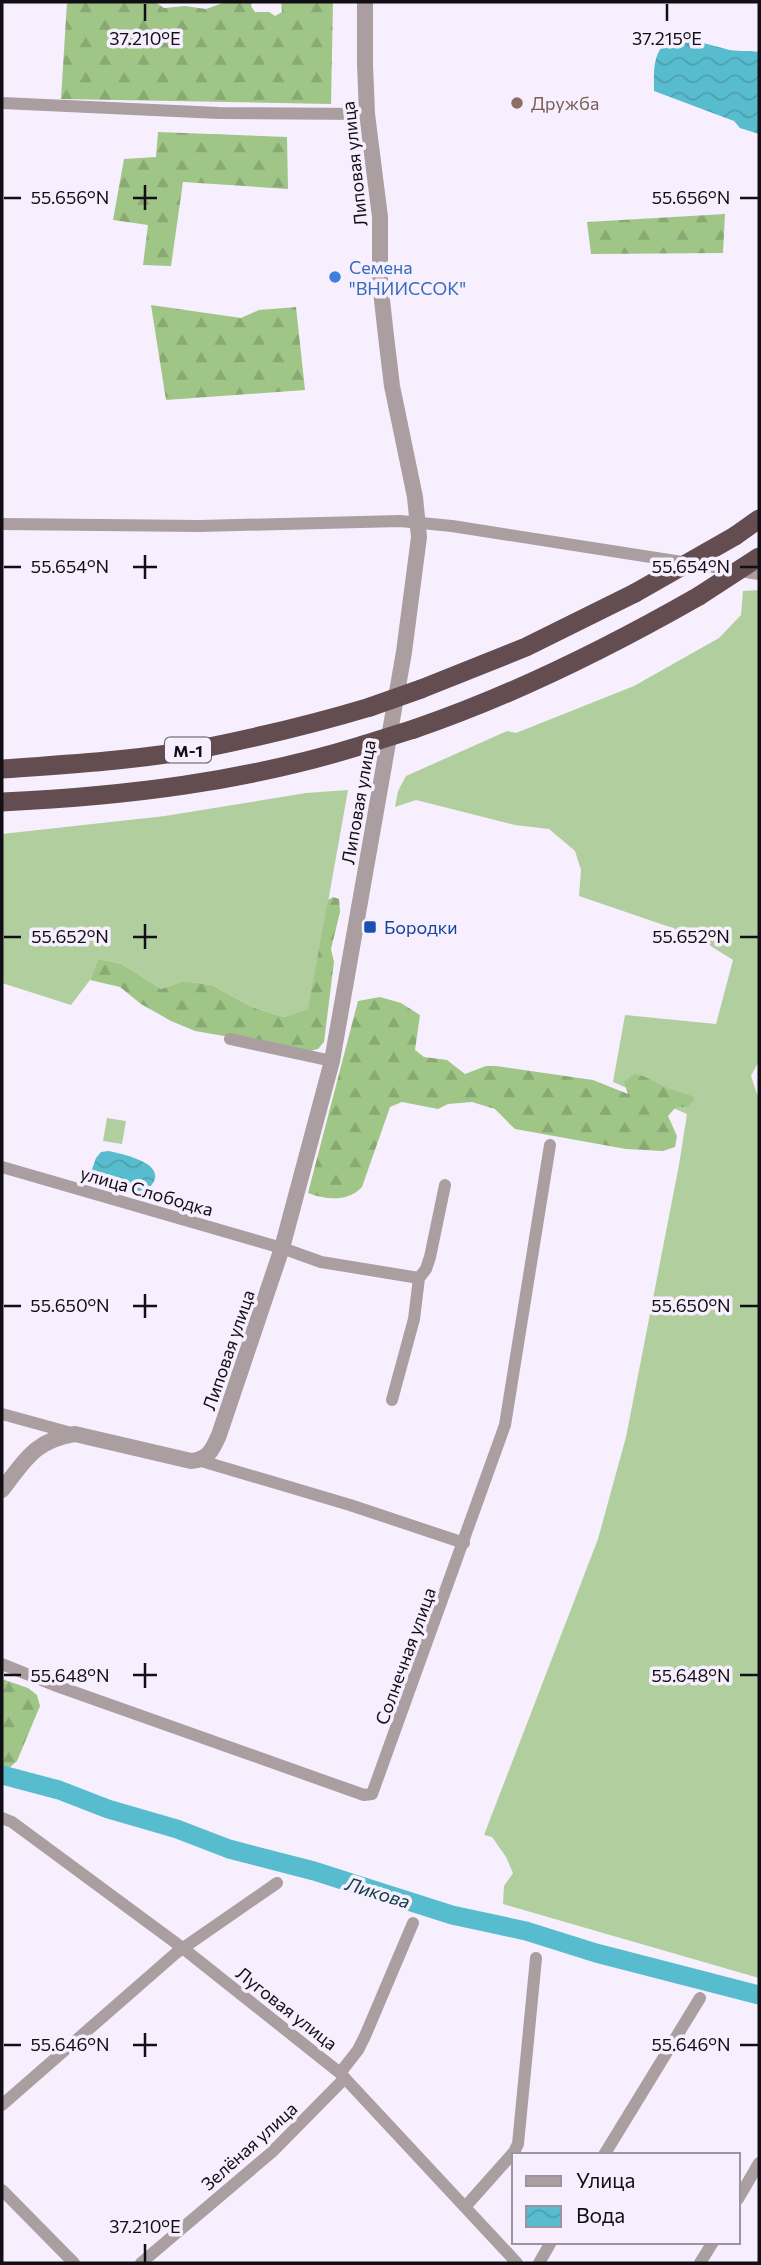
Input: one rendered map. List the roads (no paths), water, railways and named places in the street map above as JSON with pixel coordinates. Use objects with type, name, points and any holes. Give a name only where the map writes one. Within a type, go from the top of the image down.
[{"type":"highway","name":"М-1","points":[[2,769],[206,747],[278,732],[370,707],[526,647],[635,593],[735,536],[759,519]]},
{"type":"highway","name":"М-1","points":[[2,802],[90,798],[213,782],[298,763],[414,729],[491,700],[588,656],[699,596],[759,557]]},
{"type":"street","name":"Липовая улица","points":[[198,1460],[209,1453],[219,1435],[282,1248],[331,1061],[404,652],[419,523],[392,386],[380,282],[380,217],[368,114],[365,2]]},
{"type":"street","points":[[2,103],[219,113],[368,114]]},
{"type":"street","points":[[2,524],[199,526],[396,521],[452,526],[759,574]]},
{"type":"street","points":[[230,1039],[331,1061]]},
{"type":"street","name":"Солнечная улица","points":[[2,1664],[79,1695],[368,1796],[374,1791],[505,1425],[551,1146]]},
{"type":"street","name":"улица Слободка","points":[[2,1167],[282,1248],[321,1262],[419,1279]]},
{"type":"street","points":[[392,1400],[414,1319],[419,1279],[430,1257],[445,1185]]},
{"type":"street","points":[[2,1413],[179,1459],[198,1460],[350,1505],[464,1543]]},
{"type":"street","points":[[2,1490],[22,1464],[46,1441],[75,1434]]},
{"type":"street","name":"Луговая улица","points":[[2,1818],[12,1822],[184,1950],[343,2076],[465,2207],[510,2261]]},
{"type":"street","points":[[2,2105],[176,1953],[277,1883]]},
{"type":"street","name":"Зелёная улица","points":[[141,2263],[272,2152],[343,2076],[365,2036],[413,1923]]},
{"type":"street","points":[[513,2153],[518,2144],[537,1958]]},
{"type":"street","points":[[605,2153],[700,1998]]},
{"type":"street","points":[[465,2207],[512,2154]]},
{"type":"street","points":[[740,2196],[759,2163]]},
{"type":"street","points":[[2,2190],[74,2263]]},
{"type":"street","points":[[539,2263],[550,2244]]},
{"type":"street","points":[[700,2263],[712,2244]]},
{"type":"water","points":[[682,39],[730,50],[759,52],[759,134],[740,128],[734,121],[654,91],[655,64],[662,46],[667,40]]},
{"type":"water","points":[[108,1151],[147,1164],[155,1176],[152,1185],[142,1194],[113,1190],[97,1184],[91,1172],[96,1158],[101,1152]]},
{"type":"waterway","name":"Ликова","points":[[2,1775],[59,1790],[229,1849],[314,1871],[452,1915],[526,1931],[596,1953],[759,1995]]},
{"type":"place","name":"Дружба","points":[[517,103]]},
{"type":"place","name":"Семена \"ВНИИССОК\"","points":[[335,277]]},
{"type":"place","name":"Бородки","points":[[370,927]]}]
